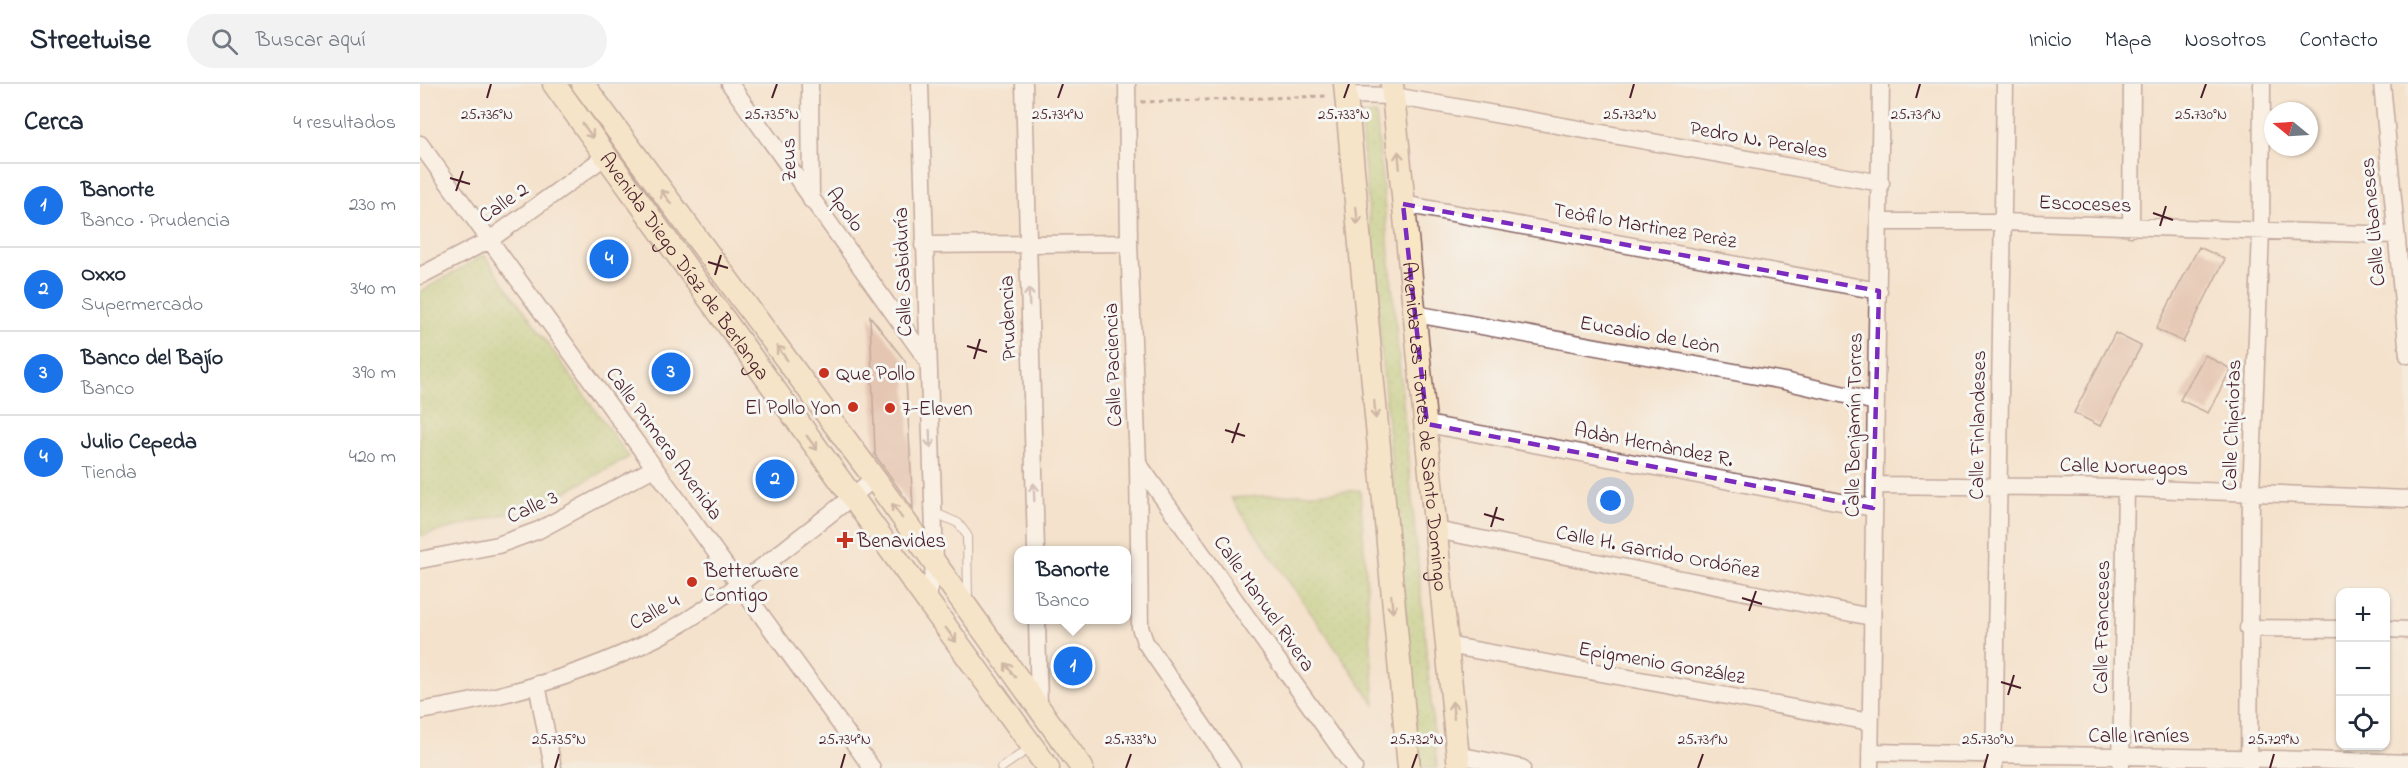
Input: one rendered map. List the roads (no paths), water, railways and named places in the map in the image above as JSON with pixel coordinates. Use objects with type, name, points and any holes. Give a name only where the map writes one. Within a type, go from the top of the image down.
[{"type":"main road","name":"Avenida Diego Díaz de Berlanga","points":[[554,84],[1048,768]]},
{"type":"main road","name":"Avenida Diego Díaz de Berlanga","points":[[587,85],[1082,768]]},
{"type":"main road","points":[[1345,90],[1409,768]]},
{"type":"main road","name":"Avenida Las Torres de Santo Domingo","points":[[1393,90],[1458,762]]},
{"type":"street","name":"Apolo","points":[[730,84],[927,360]]},
{"type":"street","name":"Zeus","points":[[810,84],[811,200]]},
{"type":"street","name":"Calle Sabiduría","points":[[920,84],[923,245],[935,564],[927,602]]},
{"type":"street","name":"Prudencia","points":[[1024,84],[1036,546]]},
{"type":"street","name":"Calle Paciencia","points":[[1127,84],[1129,243],[1138,463],[1140,627],[1145,642],[1232,768]]},
{"type":"street","name":"Calle Benjamín Torres","points":[[1870,760],[1881,84]]},
{"type":"street","name":"Calle Finlandeses","points":[[1994,761],[2006,84]]},
{"type":"street","points":[[2131,228],[2132,84]]},
{"type":"street","name":"Calle Chipriotas","points":[[2249,762],[2250,494],[2261,231],[2262,84]]},
{"type":"street","name":"Calle Libaneses","points":[[2382,84],[2408,355]]},
{"type":"street","name":"Pedro N. Perales","points":[[1345,90],[1393,90],[1881,183]]},
{"type":"street","name":"Calle Primera Avenida","points":[[420,144],[872,768]]},
{"type":"street","name":"Calle 2","points":[[420,276],[491,239],[606,156]]},
{"type":"street","name":"Teòfilo Martìnez Perèz","points":[[1403,204],[1879,291]]},
{"type":"street","name":"Escoceses","points":[[1880,222],[2004,222],[2396,235]]},
{"type":"street","points":[[923,245],[1129,243]]},
{"type":"street","name":"Eucadio de Leòn","points":[[1415,314],[1784,381],[1876,402]]},
{"type":"street","name":"Adàn Hernàndez R.","points":[[1427,424],[1874,508]]},
{"type":"street","name":"Calle Manuel Rivera","points":[[1138,463],[1354,768]]},
{"type":"street","name":"Calle 3","points":[[420,560],[498,545],[539,530],[654,468]]},
{"type":"street","name":"Calle 4","points":[[420,711],[459,705],[537,684],[597,665],[660,636],[739,585],[852,498],[874,478]]},
{"type":"street","name":"Calle Noruegos","points":[[1875,485],[2126,488],[2408,499]]},
{"type":"street","name":"Calle Franceses","points":[[2121,763],[2126,488]]},
{"type":"street","name":"Calle H. Garrido Ordóñez","points":[[1436,530],[1871,617]]},
{"type":"street","points":[[1038,624],[1039,709]]},
{"type":"street","points":[[2248,628],[2336,629]]},
{"type":"street","points":[[2390,629],[2408,630]]},
{"type":"street","name":"Epigmenio González","points":[[1447,645],[1870,722]]},
{"type":"street","points":[[537,684],[553,768]]},
{"type":"street","name":"Calle Iraníes","points":[[1870,760],[2408,763]]},
{"type":"street","points":[[1458,762],[1522,768]]},
{"type":"lane","points":[[933,512],[958,523],[967,535],[967,609]]},
{"type":"lane","points":[[1001,768],[1032,747]]},
{"type":"place","name":"Julio Cepeda","points":[[609,259]]},
{"type":"place","name":"Banco del Bajío","points":[[671,372]]},
{"type":"place","name":"Que Pollo","points":[[824,373]]},
{"type":"place","name":"El Pollo Yon","points":[[853,407]]},
{"type":"place","name":"7-Eleven","points":[[890,408]]},
{"type":"place","name":"Oxxo","points":[[775,479]]},
{"type":"place","name":"Benavides","points":[[845,540]]},
{"type":"place","name":"Betterware Contigo","points":[[692,582]]},
{"type":"place","name":"Banorte","points":[[1073,666]]}]
